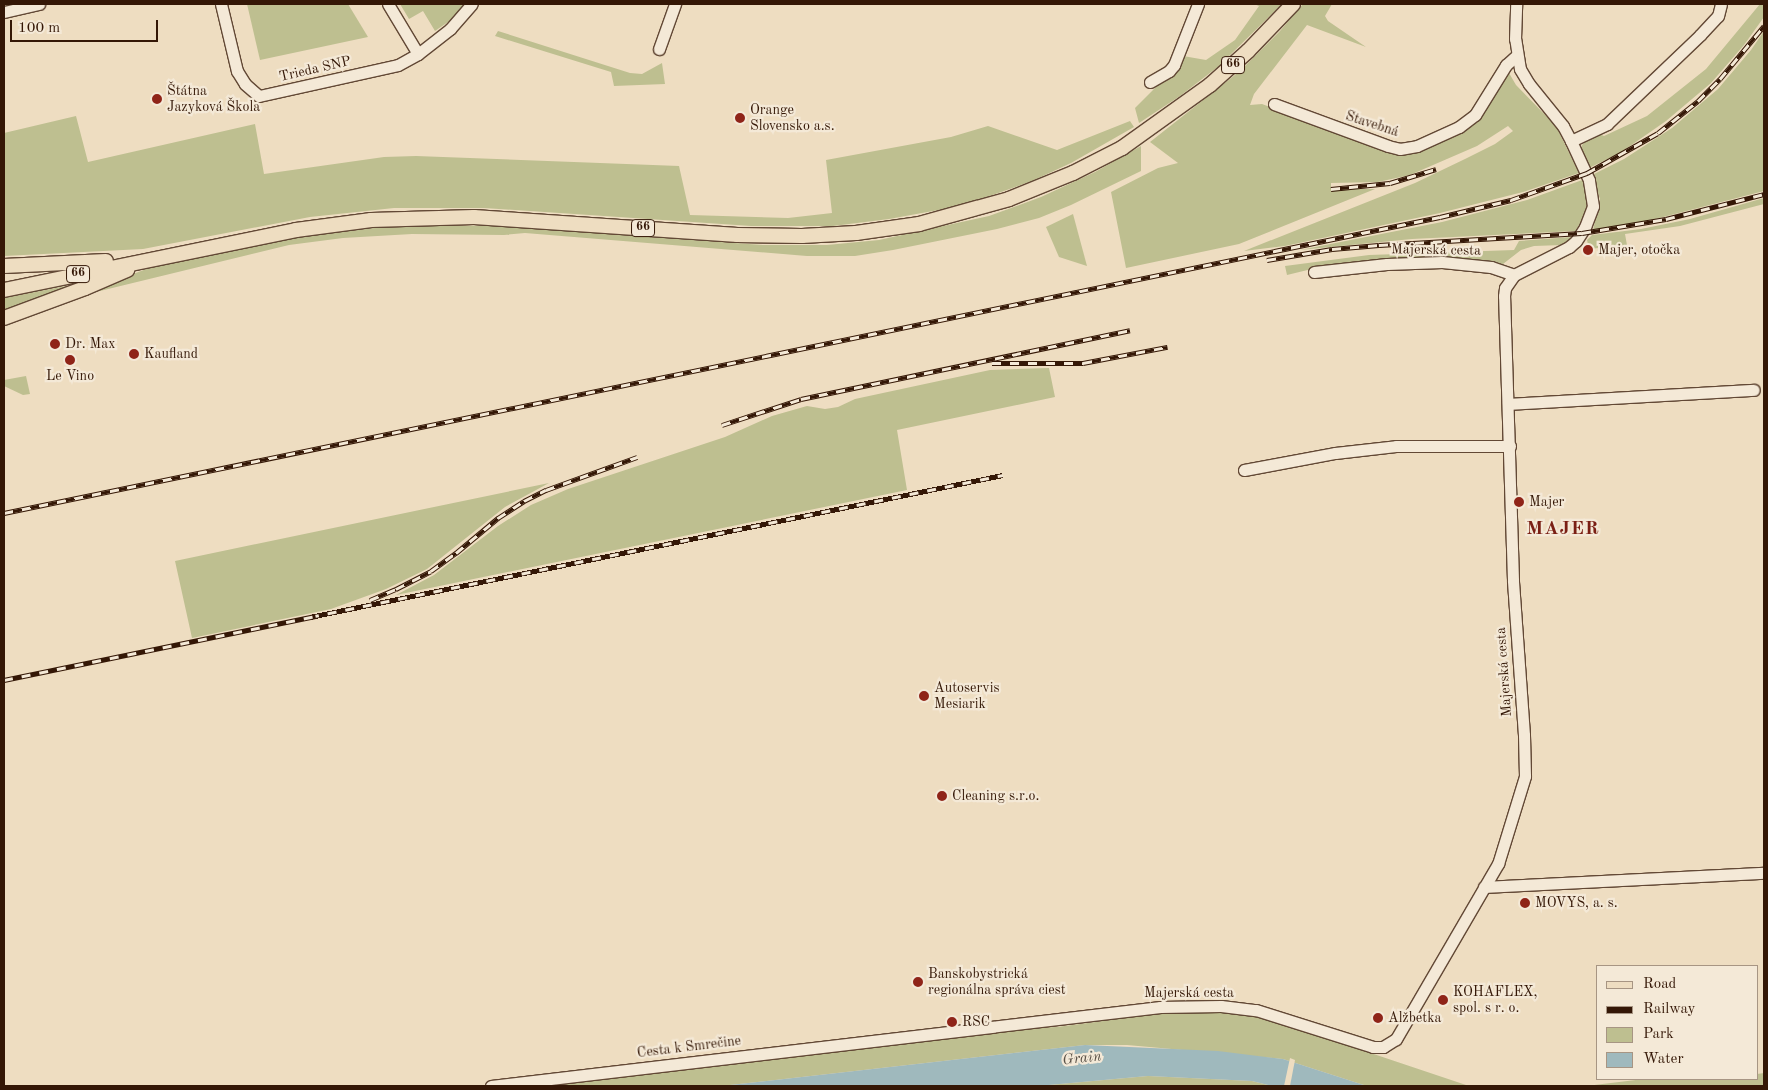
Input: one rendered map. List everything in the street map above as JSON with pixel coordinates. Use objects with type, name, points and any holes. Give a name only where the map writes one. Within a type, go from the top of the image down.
[{"type":"main road","name":"66","points":[[4,290],[319,225],[404,217],[509,219],[770,236],[826,236],[879,231],[954,216],[1009,199],[1073,173],[1122,148],[1166,119],[1229,68],[1293,4]]},
{"type":"main road","points":[[4,266],[152,259]]},
{"type":"main road","points":[[4,318],[85,288],[152,259]]},
{"type":"street","points":[[4,12],[39,4]]},
{"type":"street","name":"Trieda SNP","points":[[221,4],[237,71],[245,84],[259,96],[398,65],[418,54],[450,29],[472,4]]},
{"type":"street","points":[[388,4],[418,54]]},
{"type":"street","points":[[659,49],[675,4]]},
{"type":"street","points":[[1150,82],[1174,65],[1198,4]]},
{"type":"street","points":[[1514,275],[1568,247],[1582,234],[1590,217],[1594,198],[1589,180],[1563,126],[1529,84],[1516,56],[1516,4]]},
{"type":"street","points":[[1571,141],[1607,124],[1700,35],[1718,16],[1721,4]]},
{"type":"street","name":"Stavebná","points":[[1274,104],[1388,146],[1400,148],[1417,146],[1459,127],[1475,115],[1506,65],[1516,56]]},
{"type":"street","name":"Majerská cesta","points":[[889,1038],[1160,1006],[1209,1006],[1256,1010],[1365,1045],[1383,1047],[1396,1039],[1502,856],[1523,786],[1525,768],[1513,580],[1504,296],[1509,280],[1514,275],[1491,267],[1442,262],[1387,264],[1314,272]]},
{"type":"street","points":[[1508,404],[1754,390]]},
{"type":"street","points":[[1244,470],[1334,453],[1396,446],[1510,446]]},
{"type":"street","points":[[1484,887],[1764,873]]},
{"type":"street","name":"Cesta k Smrečine","points":[[492,1086],[889,1038]]},
{"type":"green space","points":[[247,4],[348,4],[368,37],[260,60]]},
{"type":"green space","points":[[400,4],[466,4],[461,13],[435,31],[423,11],[409,19]]},
{"type":"green space","points":[[1254,4],[1282,4],[1219,66],[1180,96],[1139,123],[1135,108],[1169,74],[1183,56],[1206,60],[1235,40],[1259,6]]},
{"type":"green space","points":[[1303,4],[1332,4],[1325,16],[1328,21],[1366,47],[1307,25],[1254,94],[1250,105],[1262,104],[1395,153],[1457,131],[1509,73],[1516,85],[1556,126],[1579,173],[1523,192],[1440,213],[1285,246],[1244,251],[1415,183],[1495,144],[1513,131],[1508,126],[1477,146],[1410,175],[1378,182],[1331,183],[1331,189],[1375,189],[1239,244],[1126,268],[1111,192],[1158,168],[1178,163],[1150,142],[1240,71],[1280,31]]},
{"type":"green space","points":[[1760,4],[1764,4],[1764,17],[1744,45],[1711,83],[1666,121],[1620,153],[1589,168],[1581,151],[1582,145],[1587,140],[1599,134],[1604,136],[1647,116],[1706,69]]},
{"type":"green space","points":[[498,31],[630,73],[642,74],[662,63],[665,84],[614,86],[611,72],[495,36]]},
{"type":"green space","points":[[1764,31],[1764,191],[1640,223],[1593,230],[1600,199],[1592,175],[1624,159],[1672,128],[1718,89],[1751,50]]},
{"type":"green space","points":[[76,116],[88,162],[255,124],[264,174],[384,157],[416,156],[679,166],[690,215],[788,218],[832,213],[826,160],[951,137],[988,126],[1057,150],[1130,121],[1134,127],[1071,163],[1032,181],[987,197],[944,209],[889,219],[833,226],[751,226],[484,208],[394,208],[310,217],[143,249],[4,256],[4,133]]},
{"type":"green space","points":[[1141,146],[1141,171],[1071,205],[1039,218],[997,229],[855,256],[807,256],[525,233],[504,235],[412,234],[343,238],[289,245],[67,299],[149,268],[293,238],[398,225],[495,226],[763,245],[827,245],[879,240],[989,216],[1041,197],[1095,172]]},
{"type":"green space","points":[[1585,179],[1587,201],[1585,216],[1575,231],[1412,239],[1300,250],[1442,222],[1527,200]]},
{"type":"green space","points":[[1764,198],[1764,204],[1680,226],[1625,234],[1627,245],[1589,249],[1587,240],[1592,235],[1641,229],[1690,219]]},
{"type":"green space","points":[[1073,214],[1087,266],[1059,257],[1046,227]]},
{"type":"green space","points":[[1572,237],[1562,245],[1534,246],[1521,250],[1503,264],[1401,259],[1324,266],[1287,275],[1285,266],[1369,255],[1514,250],[1519,241]]},
{"type":"green space","points":[[66,286],[64,288],[4,310],[4,298]]},
{"type":"green space","points":[[1049,368],[1055,397],[897,430],[907,490],[396,595],[434,575],[498,526],[531,505],[568,489],[725,437],[772,416],[807,406],[825,409],[838,407],[855,399],[990,370]]},
{"type":"green space","points":[[26,376],[30,394],[23,395],[4,386],[4,380]]},
{"type":"green space","points":[[549,483],[505,507],[427,569],[386,589],[331,609],[192,638],[175,561]]},
{"type":"green space","points":[[1216,1011],[1266,1018],[1469,1086],[1367,1086],[1283,1059],[1127,1045],[1085,1045],[721,1086],[535,1086],[1005,1029],[1057,1027],[1103,1021],[1141,1013]]},
{"type":"green space","points":[[1764,1073],[1764,1086],[1586,1086],[1636,1080],[1758,1080],[1758,1074]]},
{"type":"green space","points":[[1148,1076],[1252,1081],[1272,1086],[1038,1086]]},
{"type":"water","name":"Grain","points":[[1085,1045],[1218,1051],[1283,1059],[1367,1086],[1272,1086],[1252,1081],[1148,1076],[1038,1086],[721,1086]]},
{"type":"pier","points":[[1290,1058],[1295,1060],[1290,1086],[1284,1086]]},
{"type":"railway","points":[[4,513],[1440,217],[1511,200],[1587,173],[1658,133],[1698,101],[1720,79],[1764,26]]},
{"type":"railway","points":[[1331,189],[1390,183],[1436,169]]},
{"type":"railway","points":[[1267,260],[1332,249],[1582,233],[1666,219],[1764,194]]},
{"type":"railway","points":[[722,425],[801,399],[1130,330]]},
{"type":"railway","points":[[992,363],[1083,363],[1167,347]]},
{"type":"railway","points":[[370,600],[431,571],[498,518],[524,501],[546,490],[637,457]]},
{"type":"railway","points":[[310,617],[1003,475]]},
{"type":"railway","points":[[4,680],[315,616]]},
{"type":"place","name":"Štátna Jazyková Škola","points":[[157,99]]},
{"type":"place","name":"Orange Slovensko a.s.","points":[[740,118]]},
{"type":"place","name":"Majer, otočka","points":[[1588,250]]},
{"type":"place","name":"Dr. Max","points":[[55,344]]},
{"type":"place","name":"Kaufland","points":[[134,354]]},
{"type":"place","name":"Le Vino","points":[[70,360]]},
{"type":"place","name":"Majer","points":[[1519,502]]},
{"type":"place","name":"Autoservis Mesiarik","points":[[924,696]]},
{"type":"place","name":"Cleaning s.r.o.","points":[[942,796]]},
{"type":"place","name":"MOVYS, a. s.","points":[[1525,903]]},
{"type":"place","name":"Banskobystrická regionálna správa ciest","points":[[918,982]]},
{"type":"place","name":"KOHAFLEX, spol. s r. o.","points":[[1443,1000]]},
{"type":"place","name":"Alžbetka","points":[[1378,1018]]},
{"type":"place","name":"RSC","points":[[952,1022]]},
{"type":"district","name":"MAJER","points":[[1563,530]]}]
